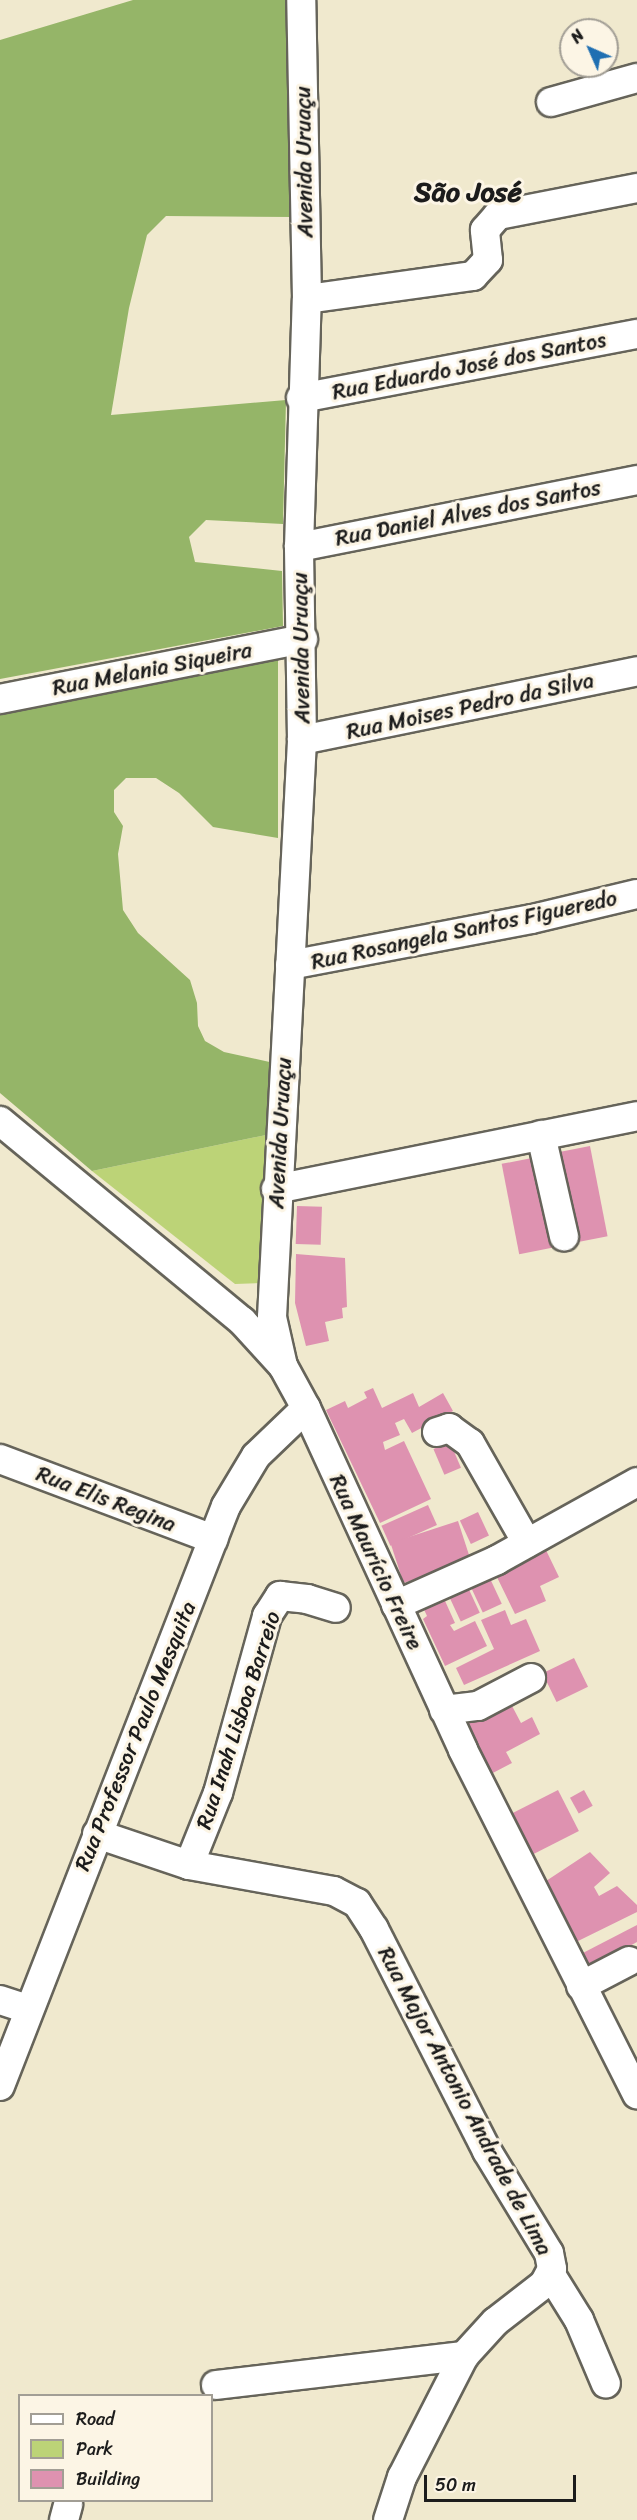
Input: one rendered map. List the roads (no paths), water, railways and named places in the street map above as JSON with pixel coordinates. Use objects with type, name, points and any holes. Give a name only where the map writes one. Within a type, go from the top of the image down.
[{"type":"street","name":"Avenida Uruaçu","points":[[283,1366],[272,1317],[272,1295],[302,740],[303,639],[299,547],[301,398],[307,299],[301,0]]},
{"type":"street","points":[[551,102],[637,78]]},
{"type":"street","points":[[307,299],[473,276],[488,260],[485,230],[498,215],[637,188]]},
{"type":"street","name":"Rua Eduardo José dos Santos","points":[[301,398],[637,334]]},
{"type":"street","name":"Rua Daniel Alves dos Santos","points":[[299,547],[637,480]]},
{"type":"street","name":"Rua Melania Siqueira","points":[[0,699],[303,639]]},
{"type":"street","name":"Rua Moises Pedro da Silva","points":[[302,740],[637,671]]},
{"type":"street","name":"Rua Rosangela Santos Figueredo","points":[[290,965],[532,919],[637,894]]},
{"type":"street","points":[[276,1189],[637,1116]]},
{"type":"street","name":"Rua Maurício Freire","points":[[0,1121],[224,1306],[283,1366],[306,1408],[444,1710],[637,2094]]},
{"type":"street","points":[[541,1135],[564,1236]]},
{"type":"street","points":[[224,1306],[246,1310],[262,1306],[272,1295]]},
{"type":"street","name":"Rua Professor Paulo Mesquita","points":[[0,2086],[28,2009],[226,1506],[256,1456],[306,1408]]},
{"type":"street","points":[[438,1432],[449,1428],[470,1443],[527,1543]]},
{"type":"street","name":"Rua Elis Regina","points":[[0,1459],[213,1539]]},
{"type":"street","points":[[396,1605],[527,1543],[637,1482]]},
{"type":"street","name":"Rua Inah Lisboa Barreio","points":[[189,1865],[218,1793],[267,1616],[280,1596],[336,1608]]},
{"type":"street","points":[[444,1710],[478,1706],[531,1678]]},
{"type":"street","name":"Rua Major Antonio Andrade de Lima","points":[[97,1834],[189,1865],[334,1891],[357,1902],[374,1929],[487,2151],[549,2253],[551,2274],[495,2322],[464,2356],[402,2477],[388,2520]]},
{"type":"street","points":[[581,1986],[629,1961]]},
{"type":"street","points":[[0,2000],[28,2009]]},
{"type":"street","points":[[551,2274],[579,2320],[606,2384]]},
{"type":"street","points":[[216,2385],[464,2356]]},
{"type":"district","name":"São José","points":[[468,192]]}]
